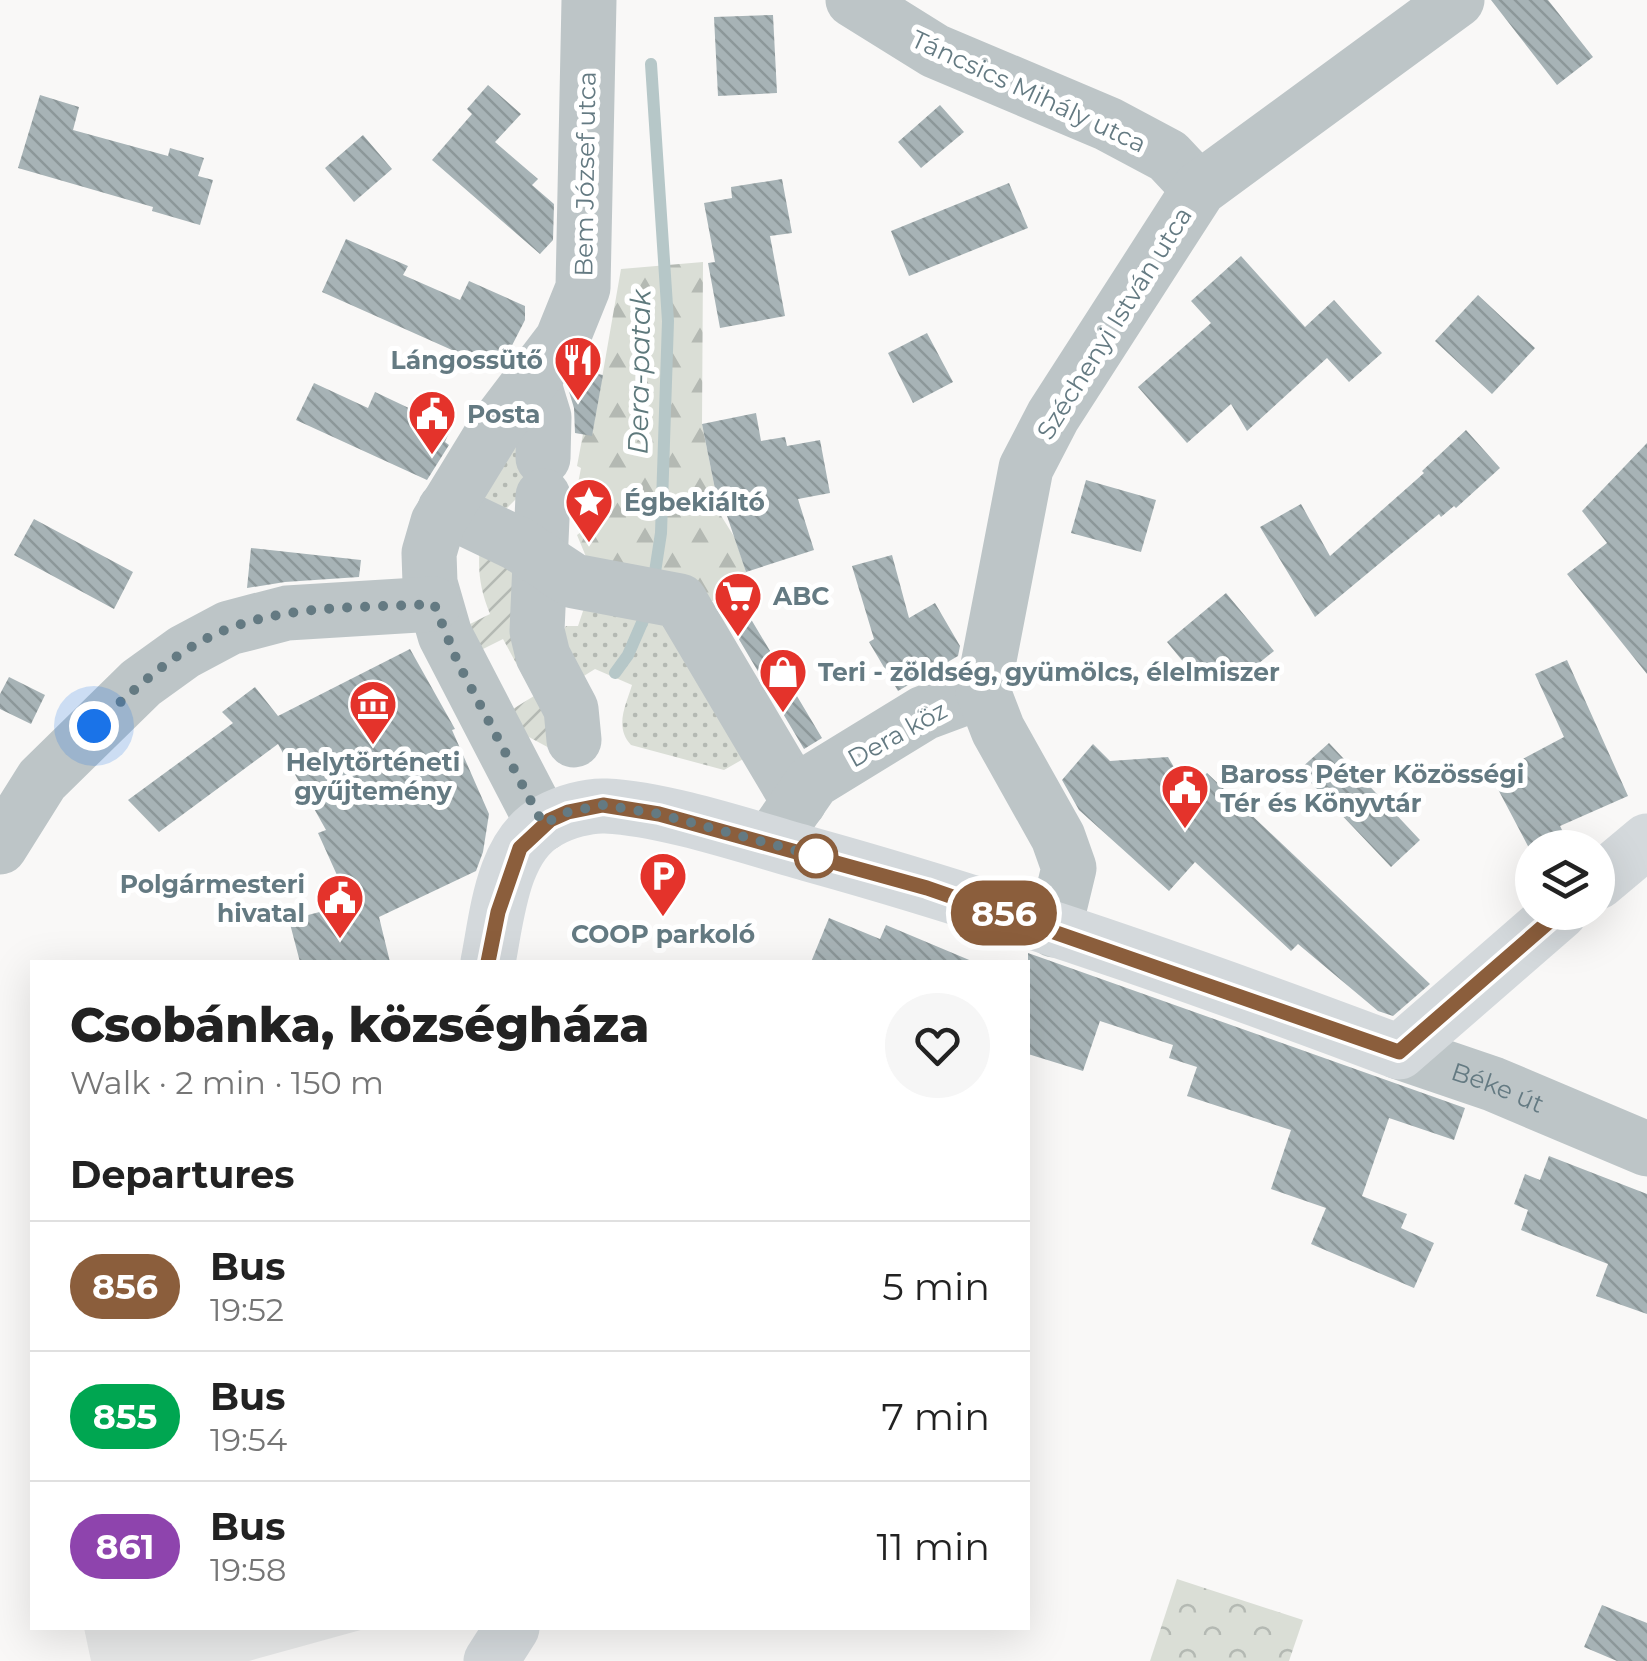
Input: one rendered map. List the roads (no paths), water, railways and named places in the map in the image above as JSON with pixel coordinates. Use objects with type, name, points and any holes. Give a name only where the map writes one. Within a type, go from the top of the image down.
[{"type":"main road","name":"Béke út","points":[[543,824],[568,812],[603,805],[659,814],[794,809],[927,888],[1399,1052]]},
{"type":"main road","points":[[488,960],[498,912],[520,848],[543,824]]},
{"type":"main road","points":[[1615,868],[1647,841]]},
{"type":"main road","points":[[1399,1052],[1539,930]]},
{"type":"main road","points":[[491,1661],[511,1630]]},
{"type":"street","name":"Bem József utca","points":[[543,824],[458,663],[434,604],[429,554],[445,509],[498,424],[568,330],[583,288],[589,0]]},
{"type":"street","name":"Táncsics Mihály utca","points":[[853,0],[935,51],[1108,124],[1168,156],[1199,189]]},
{"type":"street","name":"Széchenyi István utca","points":[[983,691],[1026,468],[1053,416],[1199,189],[1457,0]]},
{"type":"street","points":[[532,378],[544,417],[540,647],[570,709],[574,740]]},
{"type":"street","points":[[445,509],[542,558],[574,581],[680,601],[794,809]]},
{"type":"street","points":[[0,847],[42,780],[141,683],[184,652],[229,628],[287,612],[434,604]]},
{"type":"street","points":[[983,691],[998,730],[1058,837],[1069,868],[1054,930]]},
{"type":"street","name":"Dera köz","points":[[794,809],[924,713],[983,691]]},
{"type":"street","name":"Béke út","points":[[1399,1052],[1493,1084],[1647,1149]]},
{"type":"waterway","name":"Dera-patak","points":[[651,64],[668,321],[661,533],[653,585]]},
{"type":"waterway","name":"Dera-patak","points":[[615,673],[628,655],[648,609]]},
{"type":"place","name":"Lángossütő","points":[[578,402]]},
{"type":"place","name":"Posta","points":[[432,456]]},
{"type":"place","name":"Égbekiáltó","points":[[589,544]]},
{"type":"place","name":"ABC","points":[[738,638]]},
{"type":"place","name":"Teri - zöldség, gyümölcs, élelmiszer","points":[[783,714]]},
{"type":"place","name":"Helytörténeti gyűjtemény","points":[[373,746]]},
{"type":"place","name":"Baross Péter Közösségi Tér és Könyvtár","points":[[1185,830]]},
{"type":"place","name":"COOP parkoló","points":[[663,918]]},
{"type":"place","name":"Polgármesteri hivatal","points":[[340,940]]}]
